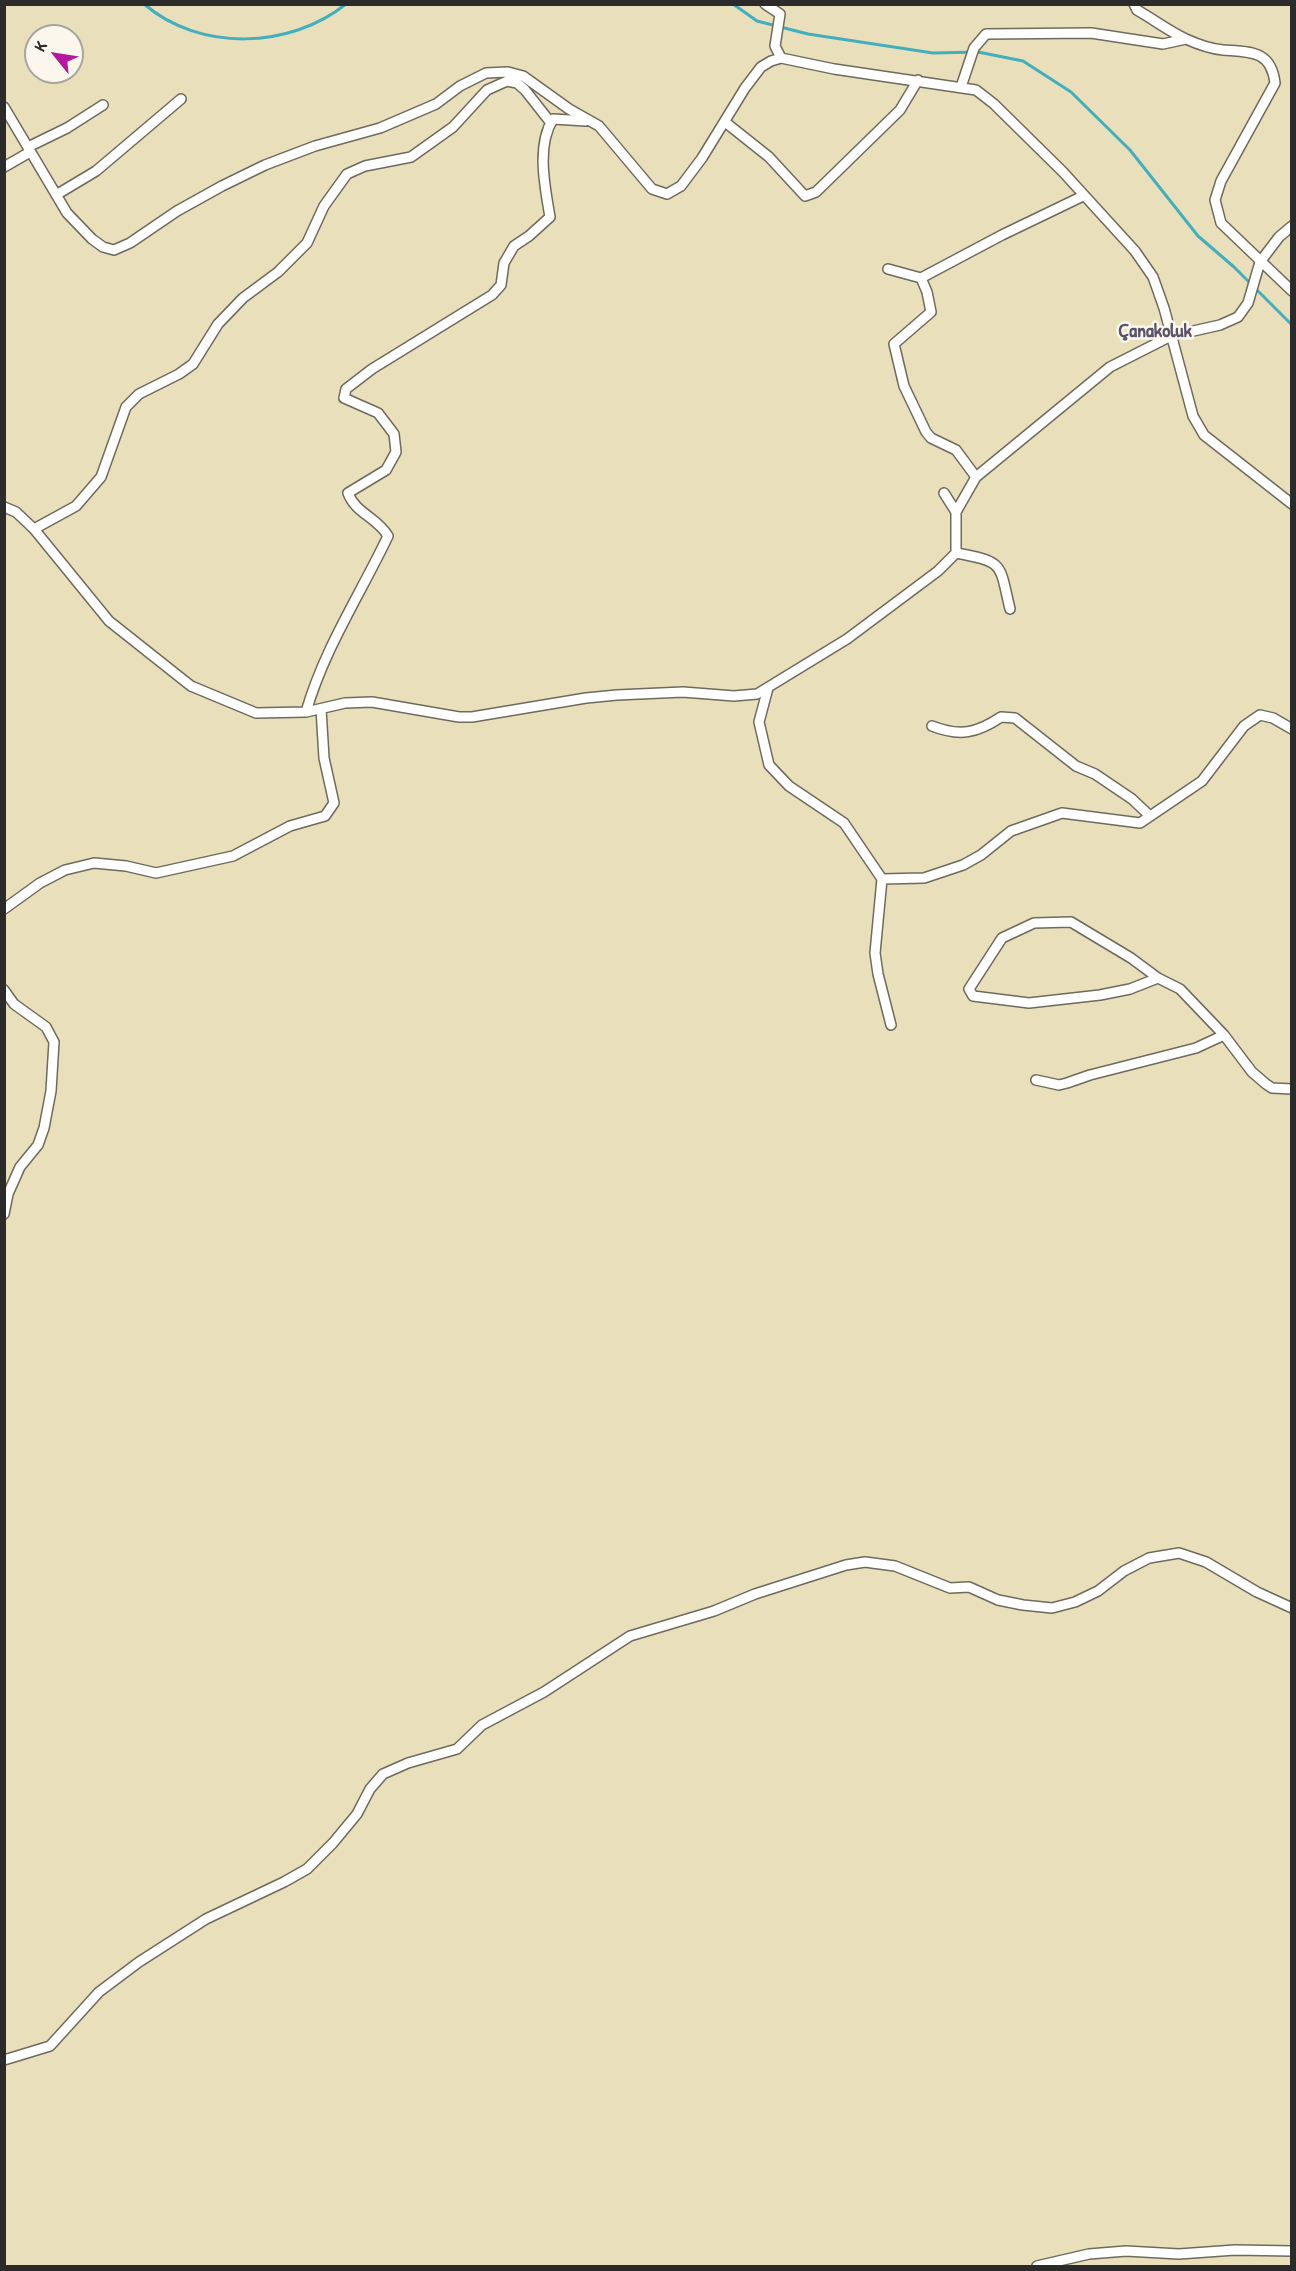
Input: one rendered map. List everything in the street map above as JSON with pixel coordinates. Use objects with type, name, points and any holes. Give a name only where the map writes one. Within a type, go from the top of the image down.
[{"type":"street","points":[[765,4],[780,14],[775,46],[781,58]]},
{"type":"street","points":[[1134,4],[1137,10],[1186,39],[1220,50],[1246,50],[1261,57],[1273,69],[1275,84],[1221,181],[1215,200],[1221,223],[1292,291]]},
{"type":"street","points":[[961,87],[974,48],[986,34],[1090,33],[1162,44],[1186,39]]},
{"type":"street","points":[[4,107],[67,213],[92,239],[103,247],[114,250],[130,243],[177,211],[265,165],[315,146],[380,128],[436,104],[460,86],[486,73],[508,72],[523,76],[569,109],[599,126],[652,189],[667,194],[681,186],[702,158],[745,88],[761,67],[781,58],[834,69],[976,90],[994,104],[1063,172],[1135,251],[1153,278],[1164,308],[1193,416],[1204,435],[1292,504]]},
{"type":"street","points":[[725,122],[769,157],[805,196],[816,192],[900,110],[918,80]]},
{"type":"street","points":[[34,529],[76,506],[101,477],[126,407],[139,394],[194,364],[218,324],[243,298],[278,272],[307,243],[324,206],[347,174],[365,166],[411,157],[453,127],[487,90],[507,81],[517,83],[525,90],[551,123]]},
{"type":"street","points":[[56,195],[96,171],[181,99]]},
{"type":"street","points":[[4,168],[103,105]]},
{"type":"street","points":[[306,712],[315,681],[329,650],[388,536],[383,527],[352,503],[348,493],[386,470],[396,452],[394,434],[378,413],[344,398],[346,389],[372,369],[492,295],[501,285],[504,263],[514,246],[550,217],[543,172],[548,127],[553,119],[591,122]]},
{"type":"street","points":[[888,269],[921,278],[1083,196]]},
{"type":"street","points":[[4,507],[16,512],[34,529],[109,621],[192,686],[256,713],[306,712],[345,703],[372,702],[459,717],[472,717],[607,696],[683,692],[734,696],[757,694],[802,664],[846,639],[938,571],[956,553],[956,512],[976,477],[1110,367],[1171,336],[1220,325],[1238,317],[1248,303],[1260,262],[1279,237],[1292,226]]},
{"type":"street","points":[[921,278],[927,292],[931,312],[894,344],[902,375],[926,432],[931,438],[956,450],[976,477]]},
{"type":"street","points":[[944,494],[956,512]]},
{"type":"street","points":[[956,553],[993,561],[1001,571],[1010,609]]},
{"type":"street","points":[[768,688],[759,722],[769,765],[789,786],[844,823],[882,879],[875,953],[891,1025]]},
{"type":"street","points":[[4,909],[40,883],[65,870],[94,863],[126,866],[156,873],[194,866],[233,856],[290,826],[325,816],[334,803],[324,758],[321,709]]},
{"type":"street","points":[[882,879],[924,878],[963,866],[1011,831],[1062,813],[1140,823],[1202,781],[1244,726],[1260,715],[1273,718],[1292,729]]},
{"type":"street","points":[[932,726],[963,733],[986,727],[1001,717],[1016,718],[1076,766],[1095,774],[1132,799],[1150,816]]},
{"type":"street","points":[[1158,978],[1130,989],[1100,995],[1029,1003],[974,996],[969,989],[1002,938],[1034,923],[1071,922],[1131,958],[1158,978],[1180,989],[1224,1035],[1252,1072],[1272,1088],[1292,1089]]},
{"type":"street","points":[[4,990],[14,1004],[46,1027],[54,1042],[51,1091],[44,1128],[38,1145],[20,1167],[8,1194],[4,1214]]},
{"type":"street","points":[[1036,1080],[1059,1085],[1090,1074],[1196,1048],[1224,1035]]},
{"type":"street","points":[[4,2060],[50,2046],[99,1992],[139,1962],[206,1919],[307,1869],[357,1814],[370,1789],[383,1774],[408,1763],[457,1749],[482,1725],[544,1692],[630,1636],[714,1611],[755,1594],[846,1565],[865,1562],[895,1566],[950,1588],[969,1587],[998,1600],[1052,1608],[1075,1602],[1098,1591],[1124,1571],[1149,1558],[1179,1553],[1206,1562],[1257,1592],[1292,1608]]},
{"type":"street","points":[[1037,2266],[1089,2254],[1126,2251],[1179,2254],[1235,2250],[1292,2251]]},
{"type":"waterway","points":[[144,4],[166,20],[191,31],[218,37],[245,39],[299,30],[324,19],[346,4]]},
{"type":"waterway","points":[[733,4],[757,21],[808,34],[933,53],[978,52],[1023,61],[1071,92],[1130,150],[1198,236],[1234,267],[1292,325]]},
{"type":"district","name":"Çanakoluk","points":[[1155,332]]}]
